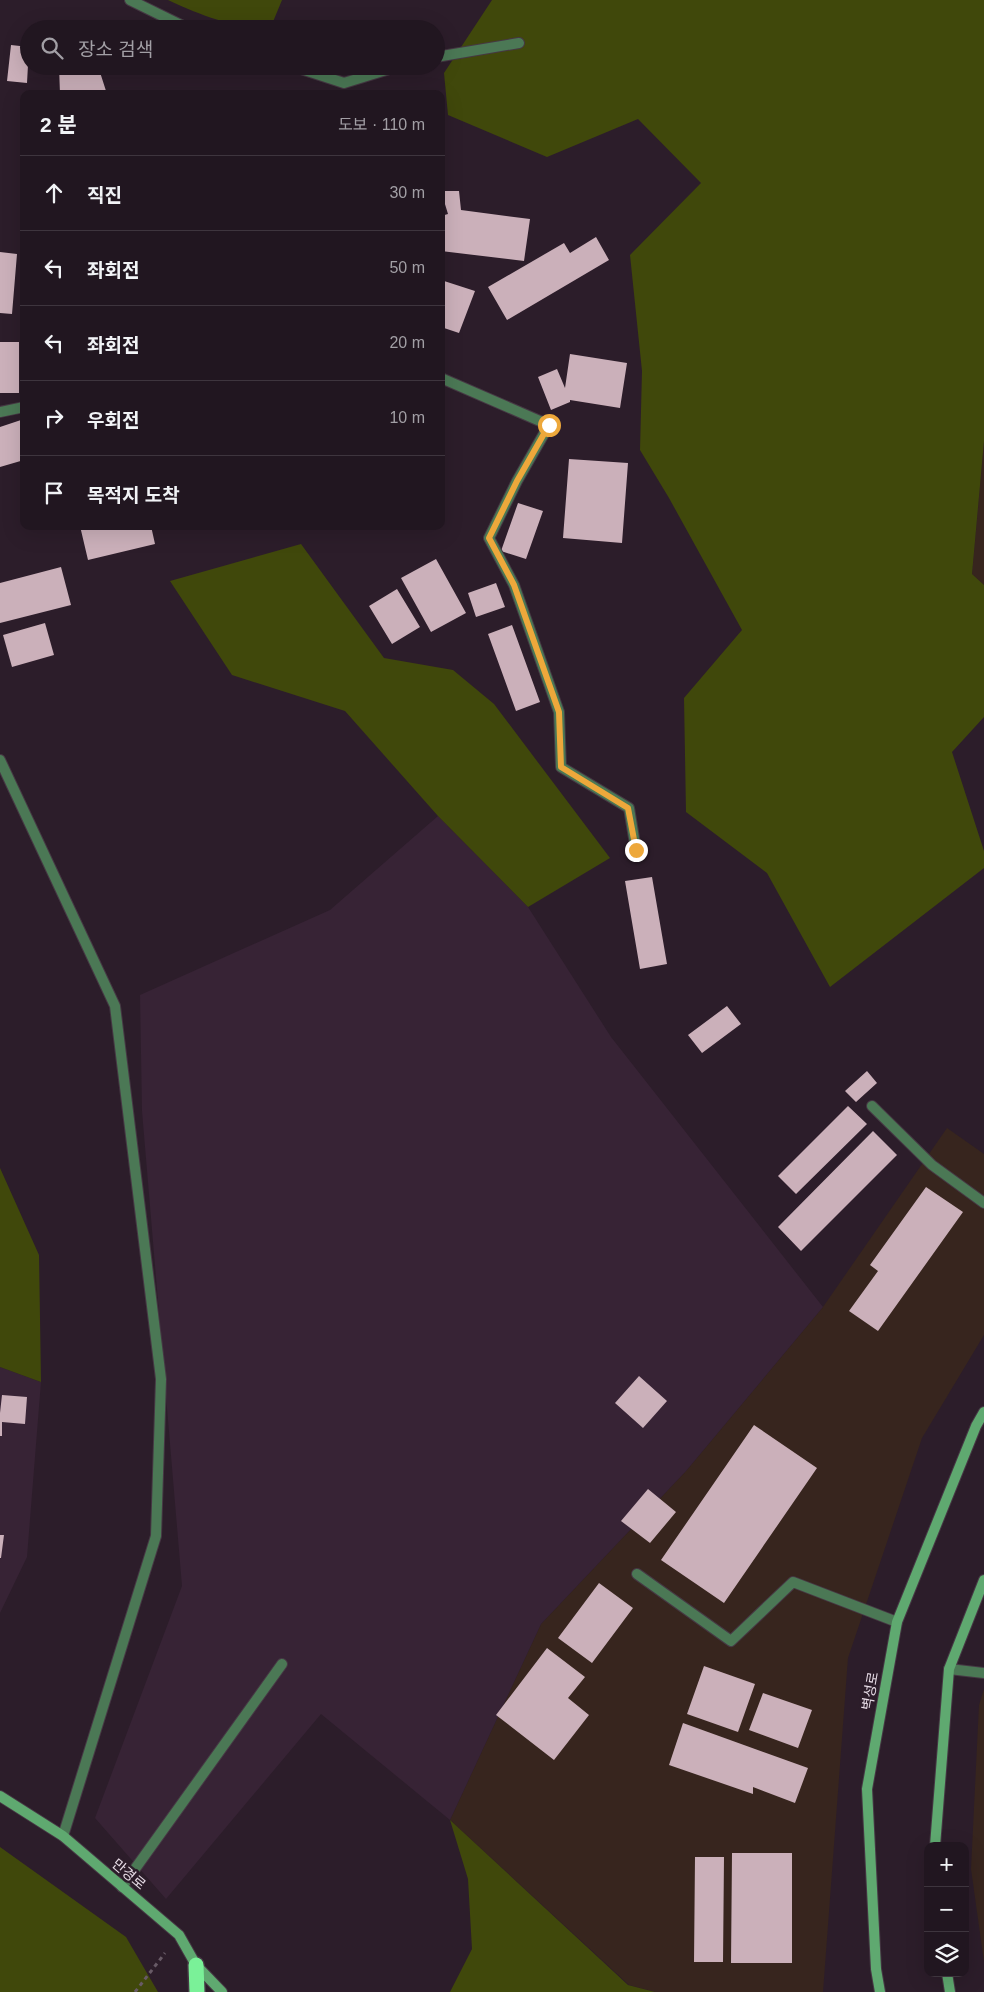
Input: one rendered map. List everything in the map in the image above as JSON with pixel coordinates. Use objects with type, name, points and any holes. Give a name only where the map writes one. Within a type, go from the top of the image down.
[{"type":"highway","points":[[196,1965],[197,1992]]},
{"type":"main road","name":"벽성로","points":[[880,1992],[876,1970],[867,1789],[896,1622],[976,1426],[984,1412]]},
{"type":"main road","points":[[935,1842],[949,1669],[984,1580]]},
{"type":"main road","name":"만경로","points":[[0,1796],[63,1836],[179,1935],[196,1965],[222,1992]]},
{"type":"main road","points":[[948,1977],[950,1992]]},
{"type":"street","points":[[130,0],[171,20]]},
{"type":"street","points":[[445,55],[519,43]]},
{"type":"street","points":[[320,75],[344,83],[370,75]]},
{"type":"street","points":[[445,380],[549,425],[517,481],[489,538],[514,585],[559,712],[561,767],[628,808],[636,850]]},
{"type":"street","points":[[0,412],[20,408]]},
{"type":"street","points":[[0,760],[115,1006],[162,1379],[156,1536],[63,1836]]},
{"type":"street","points":[[872,1106],[932,1165],[984,1203]]},
{"type":"street","points":[[637,1574],[731,1641],[793,1582],[896,1622]]},
{"type":"street","points":[[122,1887],[282,1664]]},
{"type":"street","points":[[949,1669],[984,1673]]},
{"type":"path","points":[[135,1992],[179,1935]]},
{"type":"shaded area","points":[[984,441],[984,585],[972,574]]},
{"type":"shaded area","points":[[438,816],[528,907],[611,1037],[823,1307],[686,1471],[541,1624],[450,1820],[321,1714],[166,1899],[95,1818],[182,1586],[142,1111],[140,995],[330,910]]},
{"type":"shaded area","points":[[947,1128],[984,1154],[984,1335],[922,1438],[848,1658],[823,1992],[655,1992],[629,1985],[450,1820],[541,1624],[686,1471],[823,1307]]},
{"type":"shaded area","points":[[0,1367],[41,1382],[27,1557],[0,1613]]},
{"type":"shaded area","points":[[984,1689],[984,1962],[971,1869],[979,1705]]},
{"type":"green space","points":[[168,0],[282,0],[274,20],[218,20]]},
{"type":"green space","points":[[492,0],[984,0],[984,441],[972,574],[984,585],[984,717],[952,752],[984,851],[984,868],[830,987],[767,873],[686,812],[684,698],[742,630],[669,498],[640,450],[642,371],[630,255],[701,183],[638,119],[547,157],[448,115],[445,71]]},
{"type":"green space","points":[[301,544],[384,658],[453,670],[494,704],[610,858],[528,907],[438,816],[345,711],[232,675],[170,581]]},
{"type":"green space","points":[[0,1168],[39,1255],[41,1382],[0,1367]]},
{"type":"green space","points":[[450,1820],[628,1985],[655,1992],[450,1992],[472,1949],[468,1879]]},
{"type":"green space","points":[[0,1847],[126,1937],[158,1992],[0,1992]]},
{"type":"building","points":[[11,45],[20,46],[20,75],[27,75],[27,83],[7,81]]},
{"type":"building","points":[[59,75],[101,75],[106,90],[60,90]]},
{"type":"building","points":[[445,191],[459,191],[461,210],[530,219],[524,261],[445,251],[445,215],[448,214],[445,204]]},
{"type":"building","points":[[596,237],[609,260],[507,320],[488,287],[564,243],[570,253]]},
{"type":"building","points":[[0,252],[17,254],[12,314],[0,313]]},
{"type":"building","points":[[445,281],[475,291],[459,333],[445,328]]},
{"type":"building","points":[[0,342],[19,342],[19,393],[0,393]]},
{"type":"building","points":[[570,354],[627,363],[620,408],[570,400],[570,402],[551,410],[538,377],[557,369],[565,388]]},
{"type":"building","points":[[20,420],[20,461],[0,467],[0,427]]},
{"type":"building","points":[[569,459],[628,463],[622,543],[563,538]]},
{"type":"building","points":[[518,503],[543,511],[526,559],[501,551]]},
{"type":"building","points":[[81,530],[152,530],[155,544],[88,560]]},
{"type":"building","points":[[436,559],[466,613],[431,632],[401,578]]},
{"type":"building","points":[[61,567],[71,605],[0,623],[0,583]]},
{"type":"building","points":[[496,583],[505,607],[476,617],[468,593]]},
{"type":"building","points":[[397,589],[420,627],[392,644],[369,606]]},
{"type":"building","points":[[45,623],[54,655],[12,667],[3,635]]},
{"type":"building","points":[[512,625],[540,702],[516,711],[488,634]]},
{"type":"building","points":[[652,877],[667,964],[640,969],[625,881]]},
{"type":"building","points":[[727,1006],[741,1024],[702,1053],[688,1035]]},
{"type":"building","points":[[867,1071],[877,1083],[856,1102],[845,1091]]},
{"type":"building","points":[[848,1106],[867,1124],[796,1194],[778,1176]]},
{"type":"building","points":[[873,1131],[897,1155],[801,1251],[778,1227]]},
{"type":"building","points":[[926,1187],[963,1212],[878,1331],[849,1311],[878,1271],[870,1265]]},
{"type":"building","points":[[639,1376],[667,1401],[643,1428],[615,1403]]},
{"type":"building","points":[[2,1395],[27,1397],[25,1424],[2,1422],[2,1436],[0,1436],[0,1413]]},
{"type":"building","points":[[754,1425],[817,1468],[724,1603],[661,1560]]},
{"type":"building","points":[[648,1489],[676,1512],[650,1543],[621,1521]]},
{"type":"building","points":[[0,1535],[4,1535],[1,1558],[0,1558]]},
{"type":"building","points":[[599,1583],[633,1608],[592,1663],[558,1638]]},
{"type":"building","points":[[547,1648],[585,1677],[568,1698],[589,1715],[554,1760],[496,1715]]},
{"type":"building","points":[[704,1666],[755,1684],[738,1732],[687,1714]]},
{"type":"building","points":[[763,1693],[812,1710],[798,1748],[749,1730]]},
{"type":"building","points":[[683,1723],[808,1768],[795,1803],[753,1787],[753,1794],[669,1765]]},
{"type":"building","points":[[732,1853],[792,1853],[792,1963],[731,1963]]},
{"type":"building","points":[[695,1857],[724,1857],[723,1962],[694,1962]]},
{"type":"route","points":[[549,425],[517,481],[489,538],[514,585],[559,712],[561,767],[628,808],[636,850]]}]
